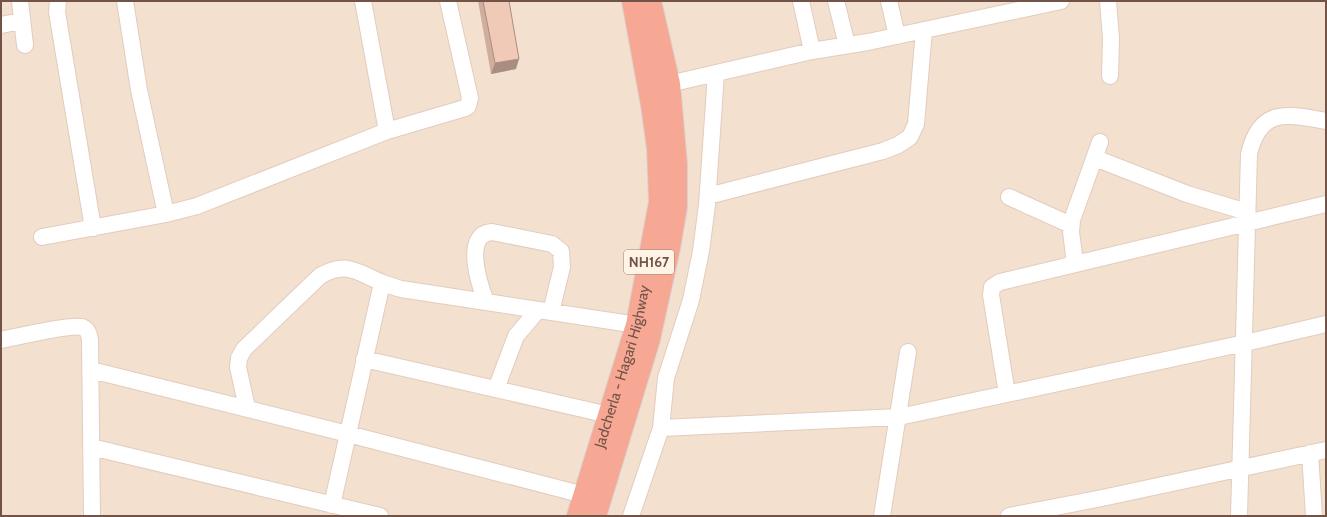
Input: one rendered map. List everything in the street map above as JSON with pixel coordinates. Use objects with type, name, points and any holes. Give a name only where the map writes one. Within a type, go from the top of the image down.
[{"type":"highway","name":"Jadcherla - Hagari Highway","points":[[578,516],[637,325],[660,202],[658,148],[652,105],[633,1]]},
{"type":"highway","name":"NH167","points":[[595,516],[649,339],[669,248],[676,207],[676,164],[669,84],[650,1]]},
{"type":"street","points":[[20,1],[25,45]]},
{"type":"street","points":[[58,1],[57,12],[93,228]]},
{"type":"street","points":[[125,1],[140,90],[166,214]]},
{"type":"street","points":[[363,1],[387,131]]},
{"type":"street","points":[[42,237],[166,214],[197,206],[387,131],[460,110],[468,106],[470,98],[448,1]]},
{"type":"street","points":[[801,1],[812,51]]},
{"type":"street","points":[[836,1],[847,45]]},
{"type":"street","points":[[889,1],[897,36]]},
{"type":"street","points":[[669,84],[812,51],[924,30],[1022,5],[1061,1]]},
{"type":"street","points":[[1108,1],[1111,38],[1110,76]]},
{"type":"street","points":[[1,25],[22,21]]},
{"type":"street","points":[[708,196],[883,150],[898,145],[910,137],[916,124],[924,30]]},
{"type":"street","points":[[631,516],[661,428],[666,378],[691,300],[701,251],[708,196],[716,73]]},
{"type":"street","points":[[1240,516],[1249,154],[1253,140],[1259,129],[1268,120],[1293,115],[1326,121]]},
{"type":"street","points":[[1075,263],[1071,225],[1100,142]]},
{"type":"street","points":[[1094,158],[1247,217]]},
{"type":"street","points":[[1009,197],[1071,225]]},
{"type":"street","points":[[1007,394],[991,296],[992,287],[1000,282],[1247,217],[1326,204]]},
{"type":"street","points":[[486,302],[478,277],[475,255],[479,238],[487,232],[552,244],[561,252],[562,267],[544,311],[516,336],[496,389]]},
{"type":"street","points":[[246,408],[238,367],[239,358],[244,349],[320,276],[339,268],[364,273],[382,283],[407,290],[637,325]]},
{"type":"street","points":[[327,508],[348,434],[382,283]]},
{"type":"street","points":[[661,428],[898,417],[1245,343],[1326,324]]},
{"type":"street","points":[[1,340],[67,327],[84,328],[88,331],[90,340],[91,370],[92,516]]},
{"type":"street","points":[[882,516],[908,352]]},
{"type":"street","points":[[364,359],[609,415]]},
{"type":"street","points":[[91,370],[246,408],[584,495]]},
{"type":"street","points":[[92,447],[327,508],[380,516]]},
{"type":"street","points":[[1009,516],[1102,498],[1318,452],[1314,516]]},
{"type":"shaded area","points":[[1,1],[1326,1],[1326,516],[1,516]]},
{"type":"building","points":[[483,1],[509,1],[519,59],[495,63]]}]
